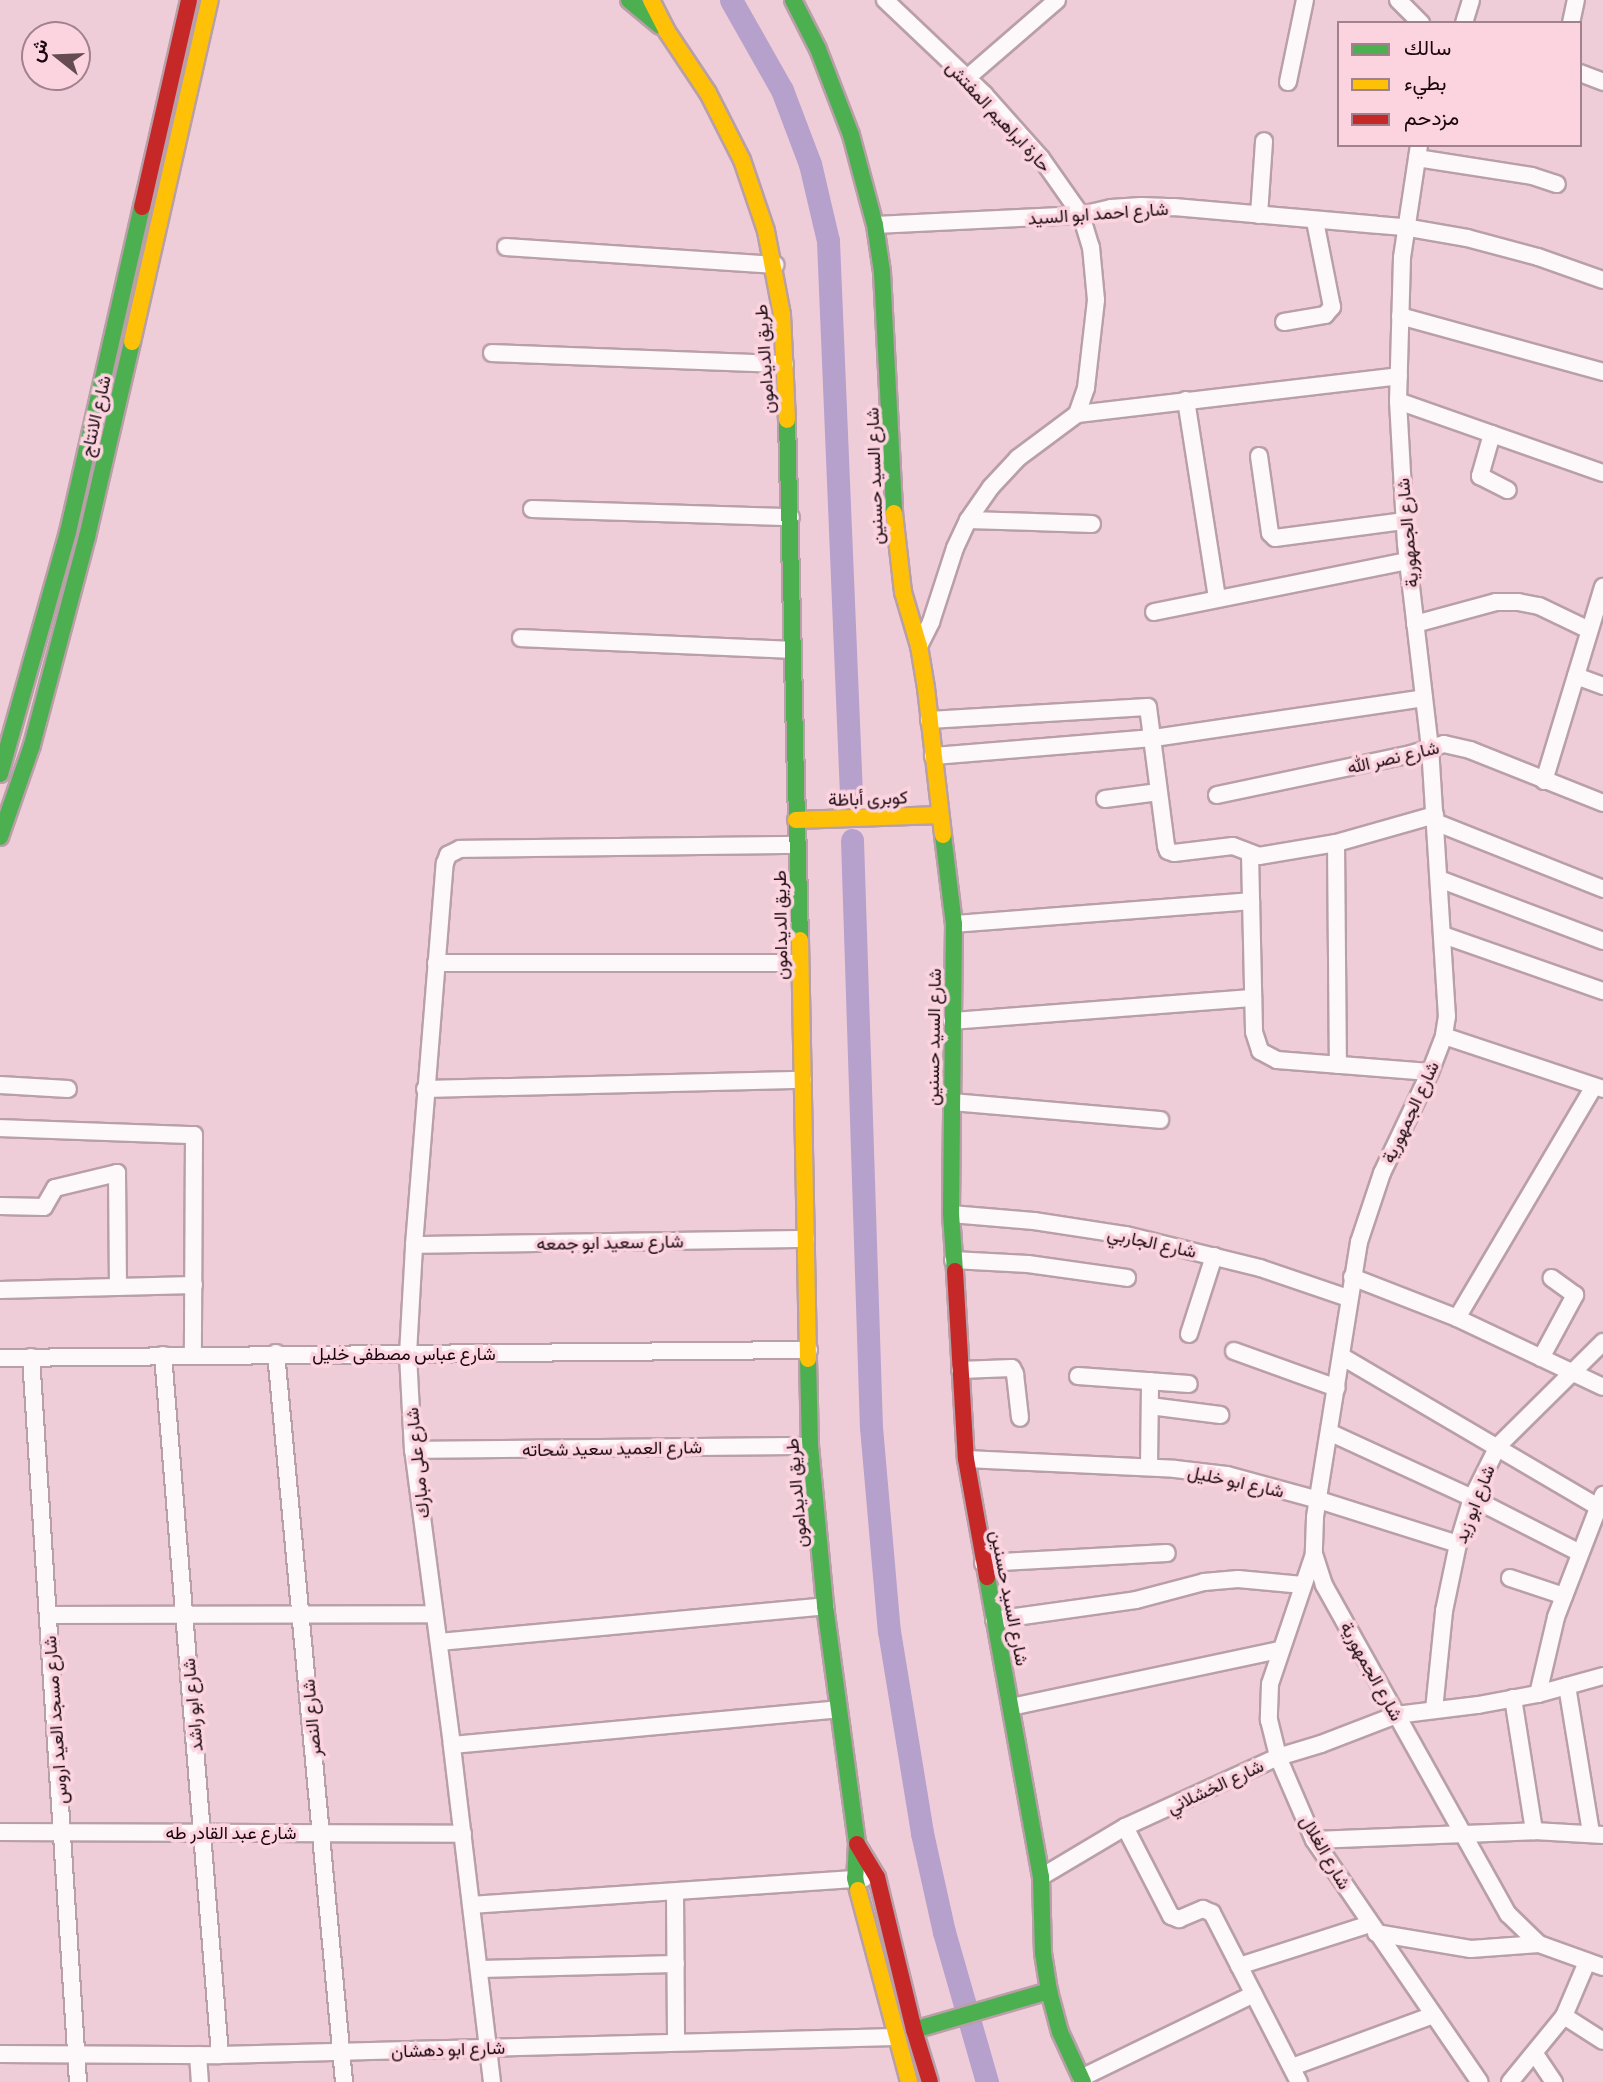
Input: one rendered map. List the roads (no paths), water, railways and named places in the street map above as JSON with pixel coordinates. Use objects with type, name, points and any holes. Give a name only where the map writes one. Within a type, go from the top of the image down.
[{"type":"main road","name":"شارع الانتاج","points":[[0,774],[68,532],[190,0]]},
{"type":"main road","name":"شارع الانتاج","points":[[0,837],[32,745],[87,537],[210,0]]},
{"type":"main road","name":"طريق الديدامون","points":[[629,0],[666,30]]},
{"type":"main road","name":"طريق الديدامون","points":[[651,0],[666,30],[688,61],[726,126],[755,195],[775,265],[785,364],[790,517],[810,1446],[825,1606],[857,1844],[855,1878],[909,2082]]},
{"type":"main road","name":"شارع السيد حسنين","points":[[793,0],[835,92],[861,169],[875,225],[886,319],[895,536],[903,592],[919,646],[954,924],[951,1214],[965,1459],[1041,1877],[1043,1953],[1049,1991],[1060,2032],[1082,2080]]},
{"type":"main road","points":[[68,532],[87,537]]},
{"type":"main road","name":"كوبرى أباظة","points":[[796,820],[940,815]]},
{"type":"main road","name":"طريق الديدامون","points":[[857,1844],[877,1877],[914,2030],[930,2082]]},
{"type":"main road","points":[[914,2030],[1049,1991]]},
{"type":"street","name":"حارة ابراهيم المفتش","points":[[885,0],[967,78],[1041,158],[1081,215],[1091,247],[1096,300],[1086,388],[1077,414]]},
{"type":"street","points":[[967,78],[1058,0]]},
{"type":"street","points":[[1288,82],[1305,0]]},
{"type":"street","points":[[1398,0],[1419,21]]},
{"type":"street","points":[[1465,21],[1471,0]]},
{"type":"street","points":[[1571,21],[1576,0]]},
{"type":"street","points":[[1582,74],[1603,82]]},
{"type":"street","points":[[1259,215],[1264,141]]},
{"type":"street","points":[[1418,151],[1557,184]]},
{"type":"street","name":"شارع الجمهورية","points":[[1418,151],[1405,228],[1398,401],[1408,561],[1430,747],[1447,1016],[1444,1036],[1430,1072],[1382,1173],[1359,1242],[1348,1298],[1331,1433],[1313,1536],[1314,1554],[1324,1585],[1508,1914],[1539,1944],[1595,1964]]},
{"type":"street","name":"شارع احمد ابو السيد","points":[[875,225],[1081,215],[1111,208],[1141,206],[1405,228],[1503,246],[1603,279]]},
{"type":"street","points":[[1284,322],[1325,315],[1332,307],[1315,221]]},
{"type":"street","points":[[506,247],[775,265]]},
{"type":"street","points":[[1400,316],[1603,372]]},
{"type":"street","points":[[492,353],[785,364]]},
{"type":"street","points":[[919,646],[968,520],[991,487],[1018,458],[1077,414],[1399,376]]},
{"type":"street","points":[[1186,400],[1217,599]]},
{"type":"street","points":[[1398,401],[1603,474]]},
{"type":"street","points":[[1492,434],[1480,477],[1508,490]]},
{"type":"street","points":[[1259,456],[1270,533],[1275,538],[1405,521]]},
{"type":"street","points":[[532,509],[790,517]]},
{"type":"street","points":[[968,520],[1092,523]]},
{"type":"street","points":[[1154,612],[1408,561]]},
{"type":"street","points":[[1544,781],[1601,598]]},
{"type":"street","points":[[1415,624],[1496,602],[1518,602],[1539,606],[1589,630]]},
{"type":"street","points":[[521,638],[792,650]]},
{"type":"street","points":[[1576,676],[1603,686]]},
{"type":"street","points":[[933,756],[1154,738],[1424,698]]},
{"type":"street","points":[[929,720],[1148,707],[1168,851],[1233,846],[1259,856],[1336,843],[1435,818],[1603,889]]},
{"type":"street","name":"شارع نصر الله","points":[[1217,795],[1411,754],[1430,747],[1457,746],[1603,803]]},
{"type":"street","points":[[1105,799],[1159,792]]},
{"type":"street","points":[[1336,843],[1339,1065]]},
{"type":"street","name":"شارع على مبارك","points":[[492,2082],[452,1745],[413,1450],[408,1354],[425,1089],[444,863],[448,855],[460,849],[797,845]]},
{"type":"street","points":[[1250,854],[1255,1042],[1268,1057],[1430,1072]]},
{"type":"street","points":[[1439,880],[1603,941]]},
{"type":"street","points":[[954,924],[1251,901]]},
{"type":"street","points":[[1443,936],[1603,991]]},
{"type":"street","points":[[436,963],[800,962]]},
{"type":"street","points":[[952,1021],[1253,998]]},
{"type":"street","points":[[1444,1036],[1598,1088],[1457,1318]]},
{"type":"street","points":[[425,1089],[803,1080]]},
{"type":"street","points":[[0,1085],[68,1088]]},
{"type":"street","points":[[951,1102],[1160,1120]]},
{"type":"street","points":[[0,1128],[194,1135],[193,1355]]},
{"type":"street","points":[[0,1206],[44,1207],[55,1188],[117,1173],[118,1287]]},
{"type":"street","name":"شارع الجاربي","points":[[951,1214],[1080,1227],[1214,1256],[1348,1298]]},
{"type":"street","name":"شارع سعيد ابو جمعه","points":[[414,1245],[806,1238]]},
{"type":"street","points":[[1189,1334],[1214,1256]]},
{"type":"street","points":[[953,1260],[1028,1264],[1127,1278]]},
{"type":"street","points":[[1352,1277],[1457,1318],[1603,1387]]},
{"type":"street","points":[[1541,1358],[1575,1296],[1552,1278]]},
{"type":"street","points":[[0,1290],[194,1285]]},
{"type":"street","name":"شارع ابو زيد","points":[[1434,1710],[1439,1646],[1458,1544],[1472,1498],[1498,1446],[1603,1342]]},
{"type":"street","name":"شارع عباس مصطفى خليل","points":[[0,1357],[808,1350]]},
{"type":"street","points":[[1234,1351],[1337,1388]]},
{"type":"street","name":"شارع النصر","points":[[276,1353],[344,2082]]},
{"type":"street","name":"شارع ابو راشد","points":[[163,1355],[220,2055]]},
{"type":"street","points":[[1341,1356],[1600,1501],[1597,1531],[1580,1553],[1564,1596],[1538,1693]]},
{"type":"street","name":"شارع مسجد العيد اروس","points":[[32,1357],[78,2082]]},
{"type":"street","points":[[960,1370],[1012,1368],[1016,1374],[1020,1418]]},
{"type":"street","points":[[1078,1376],[1189,1384]]},
{"type":"street","points":[[1149,1467],[1150,1381]]},
{"type":"street","points":[[1150,1406],[1220,1415]]},
{"type":"street","points":[[1331,1433],[1472,1498],[1580,1553]]},
{"type":"street","name":"شارع العميد سعيد شحاته","points":[[413,1450],[810,1446]]},
{"type":"street","name":"شارع ابو خليل","points":[[965,1459],[1149,1467],[1227,1475],[1319,1500],[1458,1544]]},
{"type":"street","points":[[983,1563],[1167,1553]]},
{"type":"street","name":"شارع الغلال","points":[[1314,1554],[1279,1650],[1268,1703],[1278,1757],[1314,1840],[1479,2082]]},
{"type":"street","points":[[1510,1578],[1564,1596]]},
{"type":"street","points":[[994,1620],[1136,1600],[1204,1582],[1238,1580],[1303,1585]]},
{"type":"street","points":[[439,1643],[825,1606]]},
{"type":"street","points":[[48,1615],[434,1614]]},
{"type":"street","points":[[1011,1707],[1279,1650]]},
{"type":"street","name":"شارع الخشلاني","points":[[1041,1877],[1125,1827],[1278,1757],[1321,1744],[1396,1715],[1513,1698],[1603,1676]]},
{"type":"street","points":[[1314,1840],[1534,1830],[1597,1834],[1567,1686]]},
{"type":"street","points":[[1513,1698],[1534,1830]]},
{"type":"street","points":[[452,1745],[838,1709]]},
{"type":"street","points":[[1125,1827],[1171,1916],[1179,1920],[1200,1910],[1209,1910],[1295,2074],[1433,2015]]},
{"type":"street","name":"شارع عبد القادر طه","points":[[0,1832],[463,1834]]},
{"type":"street","points":[[471,1905],[877,1877]]},
{"type":"street","points":[[675,1892],[676,2042]]},
{"type":"street","points":[[1239,1966],[1373,1928],[1471,1949],[1539,1944]]},
{"type":"street","points":[[1510,2082],[1564,2016],[1595,1964]]},
{"type":"street","points":[[479,1969],[676,1965]]},
{"type":"street","points":[[1082,2080],[1254,1994]]},
{"type":"street","points":[[1564,2016],[1603,2041]]},
{"type":"street","name":"شارع ابو دهشان","points":[[0,2054],[77,2056],[342,2053],[895,2037]]},
{"type":"street","points":[[1535,2054],[1555,2082]]},
{"type":"street","points":[[198,2055],[200,2082]]},
{"type":"waterway","points":[[731,0],[782,90],[810,164],[828,241],[851,795]]},
{"type":"waterway","points":[[852,840],[871,1427],[889,1631],[922,1833],[944,1932],[987,2082]]}]
